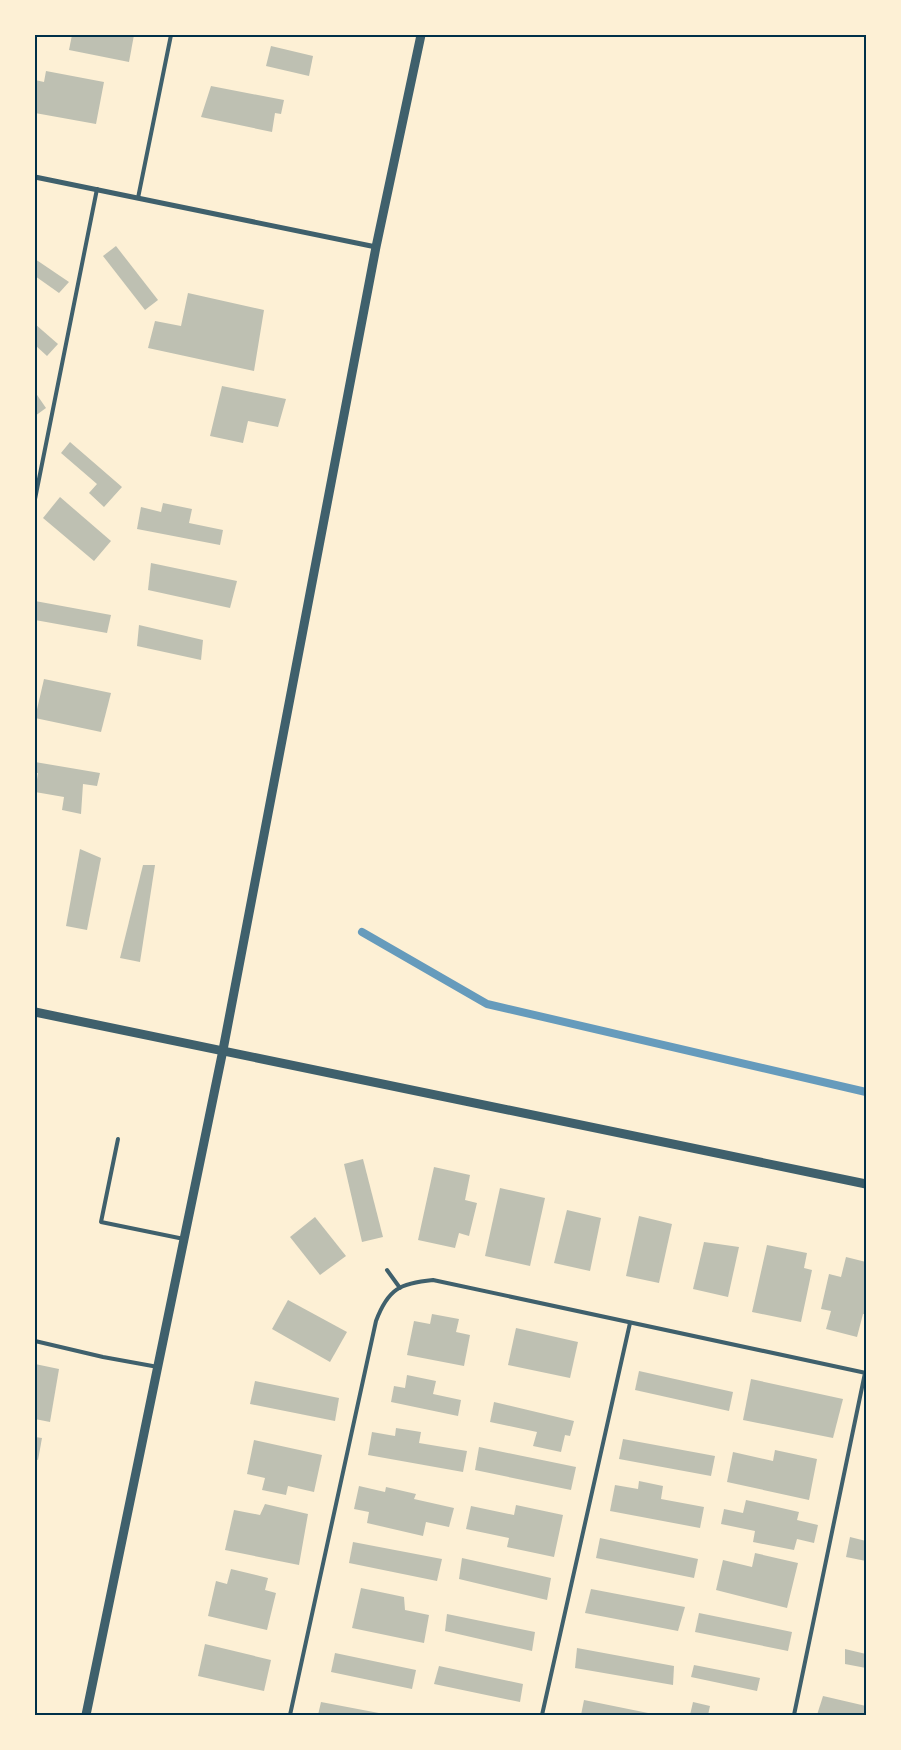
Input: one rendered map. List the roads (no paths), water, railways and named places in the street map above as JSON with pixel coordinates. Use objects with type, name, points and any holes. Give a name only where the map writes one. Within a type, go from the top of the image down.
[{"type":"street","points":[[86,1715],[224,1050],[376,247],[421,35]]},
{"type":"street","points":[[35,177],[376,247]]},
{"type":"street","points":[[35,1012],[866,1184]]},
{"type":"lane","points":[[138,198],[171,35]]},
{"type":"lane","points":[[35,499],[96,190]]},
{"type":"lane","points":[[118,1139],[101,1222],[184,1239]]},
{"type":"lane","points":[[387,1270],[400,1288]]},
{"type":"lane","points":[[290,1715],[376,1321],[384,1300],[408,1282],[433,1280],[630,1324],[865,1373],[794,1715]]},
{"type":"lane","points":[[542,1715],[630,1324]]},
{"type":"lane","points":[[35,1341],[103,1357],[158,1367]]},
{"type":"waterway","points":[[362,932],[487,1004],[866,1092]]}]
